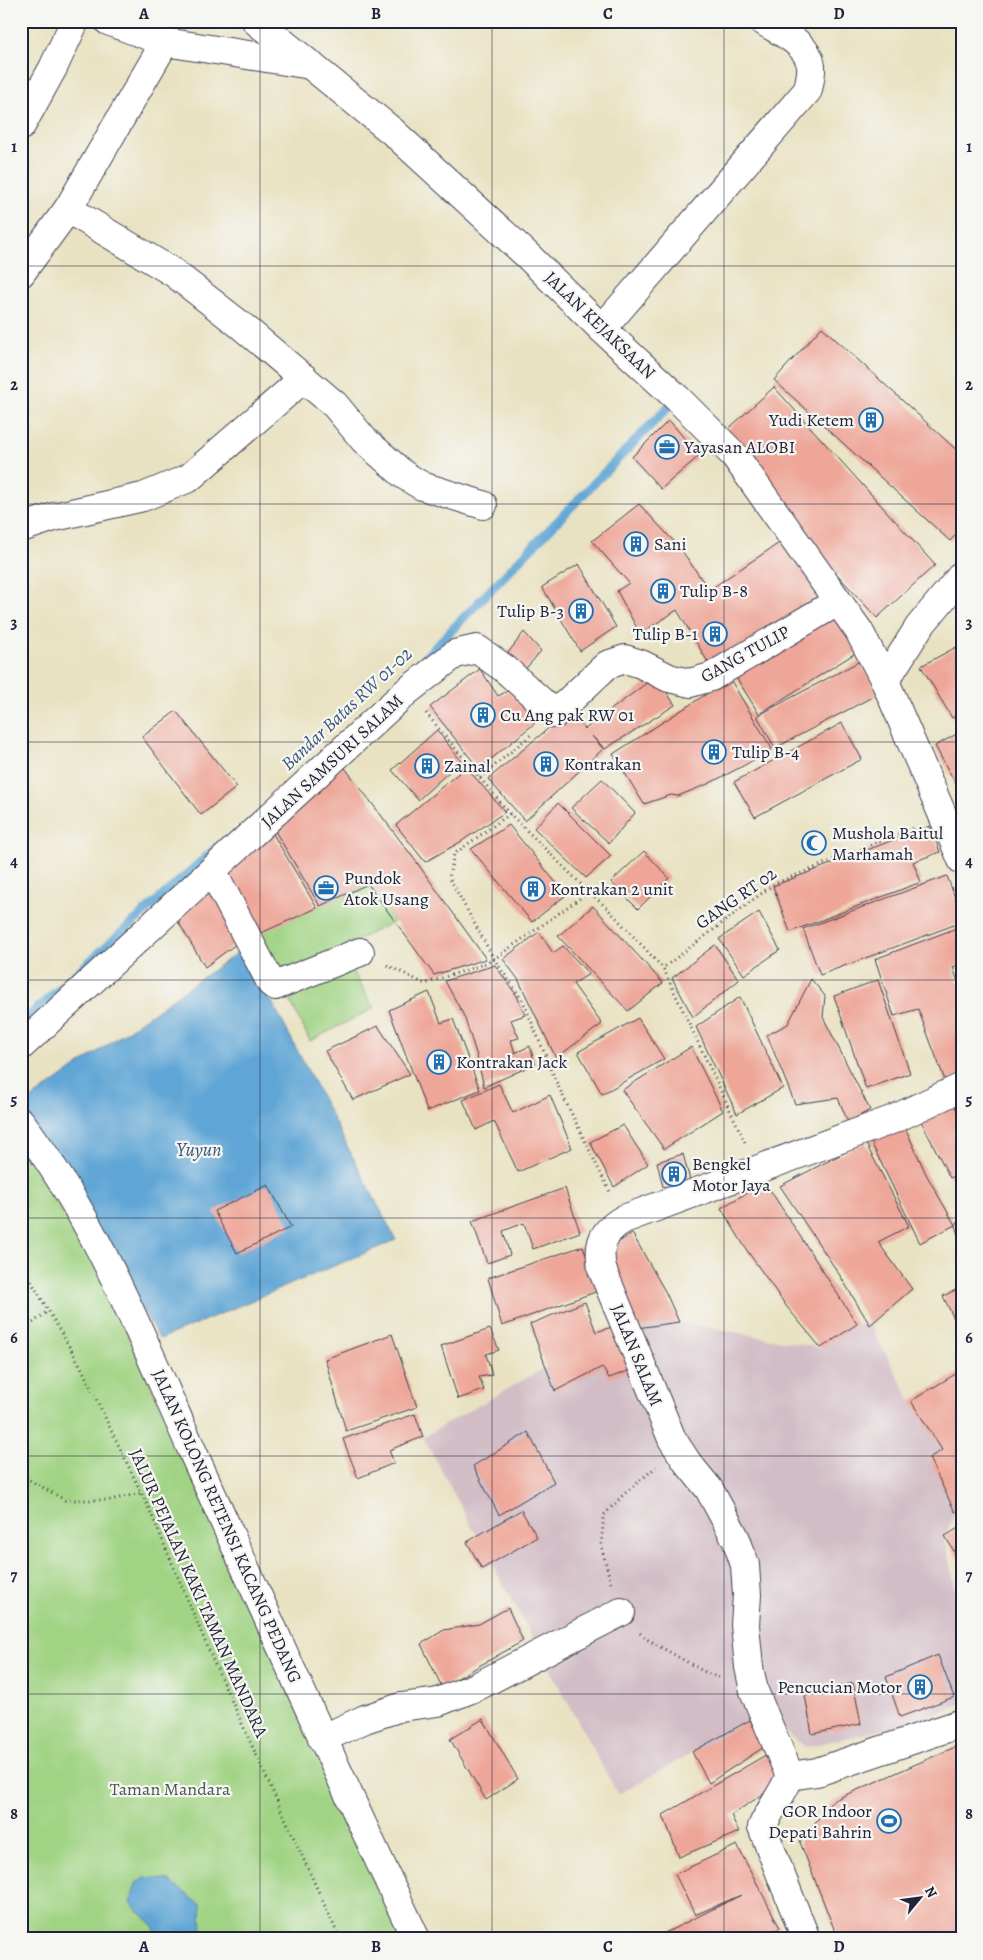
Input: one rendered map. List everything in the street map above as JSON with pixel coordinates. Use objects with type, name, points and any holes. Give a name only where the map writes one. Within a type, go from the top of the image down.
[{"type":"street","points":[[21,126],[53,68],[75,21]]},
{"type":"street","points":[[108,21],[165,42],[313,66]]},
{"type":"street","name":"JALAN KEJAKSAAN","points":[[256,21],[414,151],[527,255],[735,456],[859,631],[885,681],[962,860]]},
{"type":"street","points":[[602,329],[808,90],[811,66],[806,52],[794,40],[763,21]]},
{"type":"street","points":[[21,273],[68,210],[165,42]]},
{"type":"street","points":[[68,210],[174,273],[335,405],[364,440],[404,474],[422,486],[482,505]]},
{"type":"street","points":[[21,528],[54,518],[143,497],[189,478],[304,378]]},
{"type":"street","points":[[885,681],[919,627],[962,575]]},
{"type":"street","name":"GANG TULIP","points":[[555,714],[607,665],[625,659],[641,664],[669,678],[690,684],[711,677],[837,602]]},
{"type":"street","name":"JALAN SAMSURI SALAM","points":[[21,1046],[213,872],[406,692],[455,654],[477,649],[505,669],[555,714]]},
{"type":"street","points":[[213,872],[274,986],[360,952]]},
{"type":"street","name":"JALAN SALAM","points":[[790,1776],[754,1691],[748,1667],[745,1625],[747,1595],[745,1565],[736,1539],[710,1488],[687,1462],[672,1439],[602,1268],[599,1251],[601,1241],[607,1232],[624,1220],[894,1119],[962,1087]]},
{"type":"street","name":"JALAN KOLONG RETENSI KACANG PEDANG","points":[[21,1122],[41,1148],[88,1227],[131,1309],[162,1385],[322,1739],[416,1939]]},
{"type":"street","points":[[322,1739],[364,1719],[401,1707],[438,1702],[476,1687],[621,1612]]},
{"type":"street","points":[[806,1939],[762,1827],[769,1811],[779,1799],[790,1776],[817,1772],[962,1723]]},
{"type":"path","points":[[406,692],[510,814],[589,892],[608,908],[663,968],[758,1170]]},
{"type":"path","points":[[480,778],[555,714]]},
{"type":"path","points":[[510,814],[454,854],[449,877],[494,959],[523,1001],[558,1086],[624,1220]]},
{"type":"path","name":"GANG RT 02","points":[[663,968],[774,884],[943,816]]},
{"type":"path","points":[[360,952],[425,984],[478,968],[494,959],[589,892]]},
{"type":"path","name":"JALUR PEJALAN KAKI TAMAN MANDARA","points":[[21,1264],[80,1365],[141,1492],[213,1660],[340,1939]]},
{"type":"path","points":[[21,1332],[48,1310]]},
{"type":"path","points":[[678,1448],[625,1493],[604,1515],[601,1544],[621,1612],[645,1638],[703,1672],[754,1691]]},
{"type":"path","points":[[21,1468],[28,1479],[65,1500],[110,1500],[141,1492]]},
{"type":"shaded area","points":[[679,1322],[821,1348],[857,1324],[870,1325],[911,1401],[942,1450],[929,1458],[955,1512],[945,1536],[962,1623],[962,1703],[923,1721],[805,1747],[763,1712],[618,1795],[423,1437],[546,1367],[637,1328]]},
{"type":"green space","points":[[368,884],[395,921],[278,980],[254,935]]},
{"type":"green space","points":[[345,958],[374,1008],[310,1041],[285,990]]},
{"type":"green space","name":"Taman Mandara","points":[[21,1146],[105,1284],[401,1939],[21,1939]]},
{"type":"water","name":"Yuyun","points":[[244,948],[396,1240],[160,1339],[21,1113],[21,1106]]},
{"type":"water","points":[[147,1877],[168,1880],[201,1905],[202,1936],[212,1939],[155,1939],[154,1926],[130,1903],[136,1883]]},
{"type":"building","name":"Yudi Ketem","points":[[822,327],[962,455],[962,528],[950,541],[774,380]]},
{"type":"building","points":[[774,387],[935,565],[877,618],[715,441]]},
{"type":"building","name":"Yayasan ALOBI","points":[[669,420],[699,456],[661,489],[632,457]]},
{"type":"building","points":[[639,504],[680,548],[709,590],[788,537],[829,602],[715,674],[677,610],[640,634],[617,591],[629,583],[592,541]]},
{"type":"building","name":"Tulip B-3","points":[[579,564],[616,627],[580,651],[542,587]]},
{"type":"building","points":[[832,612],[857,652],[759,714],[734,674]]},
{"type":"building","points":[[524,632],[541,651],[522,673],[508,653]]},
{"type":"building","points":[[962,644],[962,713],[952,718],[921,666]]},
{"type":"building","points":[[860,661],[878,694],[775,748],[757,716]]},
{"type":"building","name":"Cu Ang pak RW 01","points":[[480,669],[498,696],[513,688],[535,723],[479,769],[430,707]]},
{"type":"building","name":"Kontrakan","points":[[656,676],[675,705],[605,749],[592,736],[603,749],[525,821],[488,779],[569,711],[585,729]]},
{"type":"building","points":[[730,679],[772,749],[710,783],[678,796],[671,795],[644,804],[613,754]]},
{"type":"building","points":[[176,711],[237,787],[201,815],[142,737]]},
{"type":"building","points":[[842,723],[862,759],[755,817],[734,782]]},
{"type":"building","name":"Zainal","points":[[437,730],[461,761],[418,800],[392,770]]},
{"type":"building","points":[[962,731],[962,795],[935,746]]},
{"type":"building","points":[[339,760],[415,860],[486,959],[434,975],[368,884],[320,906],[269,821]]},
{"type":"building","points":[[466,767],[505,812],[462,841],[425,862],[396,825]]},
{"type":"building","points":[[602,779],[635,813],[609,843],[571,808]]},
{"type":"building","points":[[558,803],[611,856],[586,878],[534,828]]},
{"type":"building","points":[[267,824],[317,908],[252,937],[213,871]]},
{"type":"building","points":[[509,825],[566,895],[532,922],[471,849]]},
{"type":"building","points":[[930,826],[940,852],[913,862],[921,882],[790,932],[773,886]]},
{"type":"building","points":[[644,851],[669,878],[638,909],[611,882]]},
{"type":"building","points":[[947,876],[962,917],[962,922],[820,975],[803,929]]},
{"type":"building","points":[[210,882],[240,941],[205,967],[173,913]]},
{"type":"building","points":[[593,906],[663,983],[628,1011],[558,936]]},
{"type":"building","points":[[759,912],[780,950],[744,975],[719,939]]},
{"type":"building","points":[[962,926],[962,964],[953,967],[958,982],[962,980],[962,1074],[946,1083],[918,1009],[894,1016],[875,959]]},
{"type":"building","points":[[539,932],[553,953],[563,946],[589,974],[573,984],[602,1024],[556,1058],[518,979],[503,959]]},
{"type":"building","points":[[715,945],[739,980],[693,1017],[672,978]]},
{"type":"building","points":[[495,965],[517,996],[525,1015],[511,1020],[519,1038],[511,1040],[515,1053],[530,1046],[535,1064],[484,1087],[476,1053],[464,1016],[445,981]]},
{"type":"building","points":[[811,979],[825,996],[823,1017],[870,1110],[848,1122],[838,1098],[795,1104],[767,1035],[788,1024]]},
{"type":"building","points":[[878,980],[910,1073],[866,1089],[834,996]]},
{"type":"building","name":"Kontrakan Jack","points":[[429,992],[441,1023],[453,1019],[480,1090],[427,1111],[389,1010]]},
{"type":"building","points":[[740,997],[783,1088],[737,1114],[696,1027]]},
{"type":"building","points":[[638,1018],[664,1059],[602,1094],[578,1052]]},
{"type":"building","points":[[378,1026],[410,1074],[353,1100],[325,1051]]},
{"type":"building","points":[[691,1047],[723,1111],[664,1149],[622,1090]]},
{"type":"building","points":[[499,1084],[513,1113],[550,1095],[572,1148],[518,1172],[494,1121],[476,1130],[463,1100]]},
{"type":"building","points":[[962,1100],[962,1116],[955,1104]]},
{"type":"building","points":[[953,1103],[962,1120],[962,1173],[950,1178],[920,1119]]},
{"type":"building","points":[[623,1125],[648,1164],[614,1187],[590,1142]]},
{"type":"building","points":[[904,1125],[926,1174],[955,1225],[920,1243],[870,1140]]},
{"type":"building","points":[[865,1142],[909,1226],[878,1242],[912,1289],[870,1325],[839,1274],[780,1186]]},
{"type":"building","name":"Bengkel Motor Jaya","points":[[683,1154],[690,1180],[663,1187],[657,1162]]},
{"type":"building","points":[[765,1182],[857,1324],[821,1348],[787,1307],[748,1252],[721,1208]]},
{"type":"building","name":"Yuyun","points":[[268,1185],[291,1227],[237,1253],[214,1211]]},
{"type":"building","points":[[565,1188],[580,1232],[533,1249],[524,1223],[503,1231],[510,1255],[487,1263],[472,1221]]},
{"type":"building","points":[[962,1219],[962,1245],[961,1245],[955,1225]]},
{"type":"building","points":[[632,1233],[666,1293],[679,1322],[637,1328],[609,1249]]},
{"type":"building","points":[[583,1246],[598,1291],[502,1326],[488,1278]]},
{"type":"building","points":[[962,1287],[962,1335],[943,1296]]},
{"type":"building","points":[[585,1302],[596,1332],[612,1327],[631,1370],[609,1378],[602,1367],[555,1391],[530,1324]]},
{"type":"building","points":[[490,1329],[499,1350],[486,1354],[492,1375],[479,1377],[484,1390],[458,1399],[441,1346]]},
{"type":"building","points":[[392,1334],[417,1407],[346,1431],[325,1359]]},
{"type":"building","points":[[962,1370],[962,1508],[955,1512],[929,1458],[942,1450],[911,1401]]},
{"type":"building","points":[[415,1414],[423,1437],[389,1450],[394,1463],[358,1478],[343,1439]]},
{"type":"building","points":[[528,1432],[554,1482],[499,1515],[473,1466]]},
{"type":"building","points":[[521,1510],[537,1537],[482,1569],[467,1542]]},
{"type":"building","points":[[962,1526],[962,1565],[945,1536]]},
{"type":"building","points":[[508,1608],[523,1641],[442,1687],[421,1644],[444,1630],[479,1624]]},
{"type":"building","name":"Pencucian Motor","points":[[938,1655],[954,1697],[900,1717],[886,1677]]},
{"type":"building","points":[[853,1683],[861,1724],[812,1734],[805,1695]]},
{"type":"building","points":[[483,1719],[518,1779],[486,1800],[450,1739]]},
{"type":"building","points":[[750,1720],[764,1747],[709,1783],[692,1752]]},
{"type":"building","name":"GOR Indoor Depati Bahrin","points":[[962,1744],[962,1939],[838,1939],[800,1842],[832,1801]]},
{"type":"building","points":[[769,1753],[785,1780],[731,1815],[739,1832],[679,1857],[663,1815]]},
{"type":"building","points":[[737,1845],[780,1928],[754,1939],[653,1939],[741,1895],[695,1915],[675,1874]]},
{"type":"waterway","name":"Bandar Batas RW 01-02","points":[[406,677],[676,399]]},
{"type":"waterway","name":"Bandar Batas RW 01-02","points":[[21,1023],[216,848]]},
{"type":"place","name":"Yudi Ketem","points":[[871,420]]},
{"type":"place","name":"Yayasan ALOBI","points":[[667,447]]},
{"type":"place","name":"Sani","points":[[636,544]]},
{"type":"place","name":"Tulip B-8","points":[[663,591]]},
{"type":"place","name":"Tulip B-3","points":[[581,611]]},
{"type":"place","name":"Tulip B-1","points":[[715,634]]},
{"type":"place","name":"Cu Ang pak RW 01","points":[[483,715]]},
{"type":"place","name":"Tulip B-4","points":[[714,752]]},
{"type":"place","name":"Kontrakan","points":[[546,764]]},
{"type":"place","name":"Zainal","points":[[427,766]]},
{"type":"place","name":"Mushola Baitul Marhamah","points":[[814,843]]},
{"type":"place","name":"Pundok Atok Usang","points":[[326,888]]},
{"type":"place","name":"Kontrakan 2 unit","points":[[533,889]]},
{"type":"place","name":"Kontrakan Jack","points":[[439,1062]]},
{"type":"place","name":"Bengkel Motor Jaya","points":[[674,1174]]},
{"type":"place","name":"Pencucian Motor","points":[[920,1687]]},
{"type":"place","name":"GOR Indoor Depati Bahrin","points":[[889,1821]]}]
